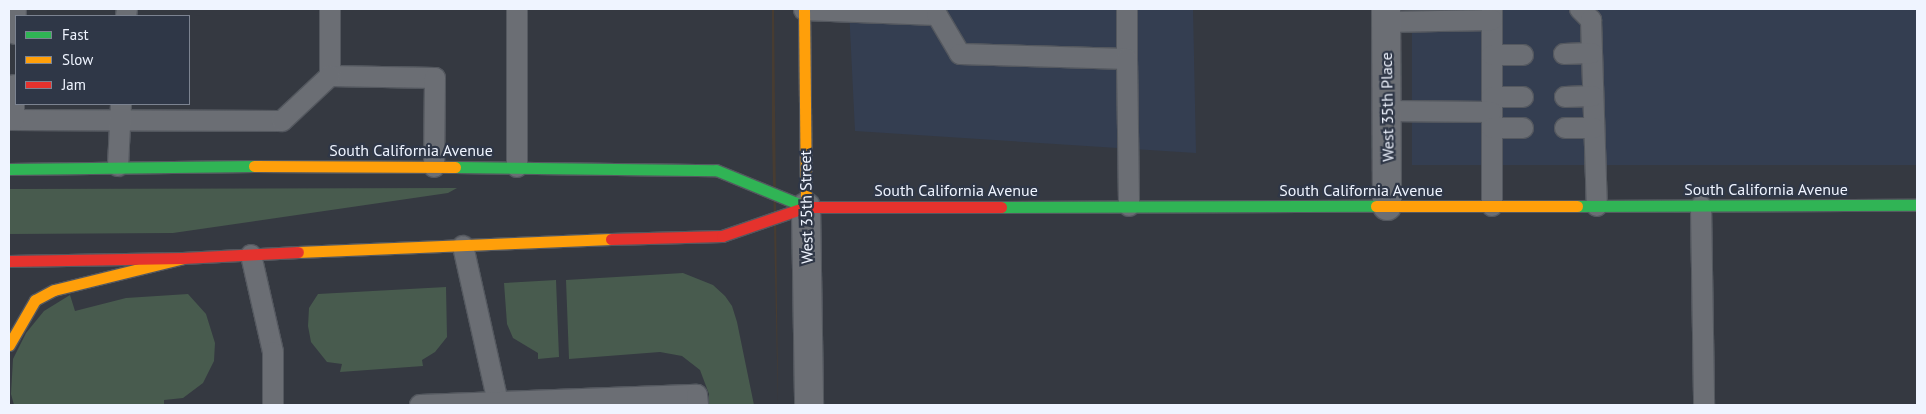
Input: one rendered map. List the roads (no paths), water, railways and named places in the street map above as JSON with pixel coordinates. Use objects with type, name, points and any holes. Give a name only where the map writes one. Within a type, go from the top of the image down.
[{"type":"main road","name":"West 35th Street","points":[[804,9],[806,207]]},
{"type":"main road","name":"South California Avenue","points":[[9,169],[118,166],[517,167],[716,170],[806,207]]},
{"type":"main road","name":"South California Avenue","points":[[9,261],[183,258],[526,242],[722,236],[806,207],[1917,205]]},
{"type":"main road","points":[[9,345],[35,300],[54,290],[183,258]]},
{"type":"street","name":"West 35th Place","points":[[1386,15],[1387,206]]},
{"type":"street","name":"West 35th Street","points":[[806,207],[809,405]]},
{"type":"lane","points":[[330,9],[330,76]]},
{"type":"lane","points":[[517,9],[517,167]]},
{"type":"lane","points":[[804,9],[936,15],[960,54],[1127,59]]},
{"type":"lane","points":[[1126,9],[1129,206]]},
{"type":"lane","points":[[1580,9],[1591,20],[1597,206]]},
{"type":"lane","points":[[1386,15],[1492,14],[1492,206]]},
{"type":"lane","points":[[1564,54],[1592,53]]},
{"type":"lane","points":[[1492,55],[1522,55]]},
{"type":"lane","points":[[14,86],[11,120],[121,112],[282,121],[330,76],[435,78],[434,167]]},
{"type":"lane","points":[[1564,96],[1594,96]]},
{"type":"lane","points":[[1387,111],[1492,112],[1523,97]]},
{"type":"lane","points":[[118,166],[121,112]]},
{"type":"lane","points":[[1492,112],[1523,128]]},
{"type":"lane","points":[[1565,128],[1594,128]]},
{"type":"lane","points":[[1702,206],[1704,405]]},
{"type":"lane","points":[[463,246],[498,403]]},
{"type":"lane","points":[[251,255],[273,352],[272,405]]},
{"type":"lane","points":[[420,405],[697,395],[698,405]]}]
